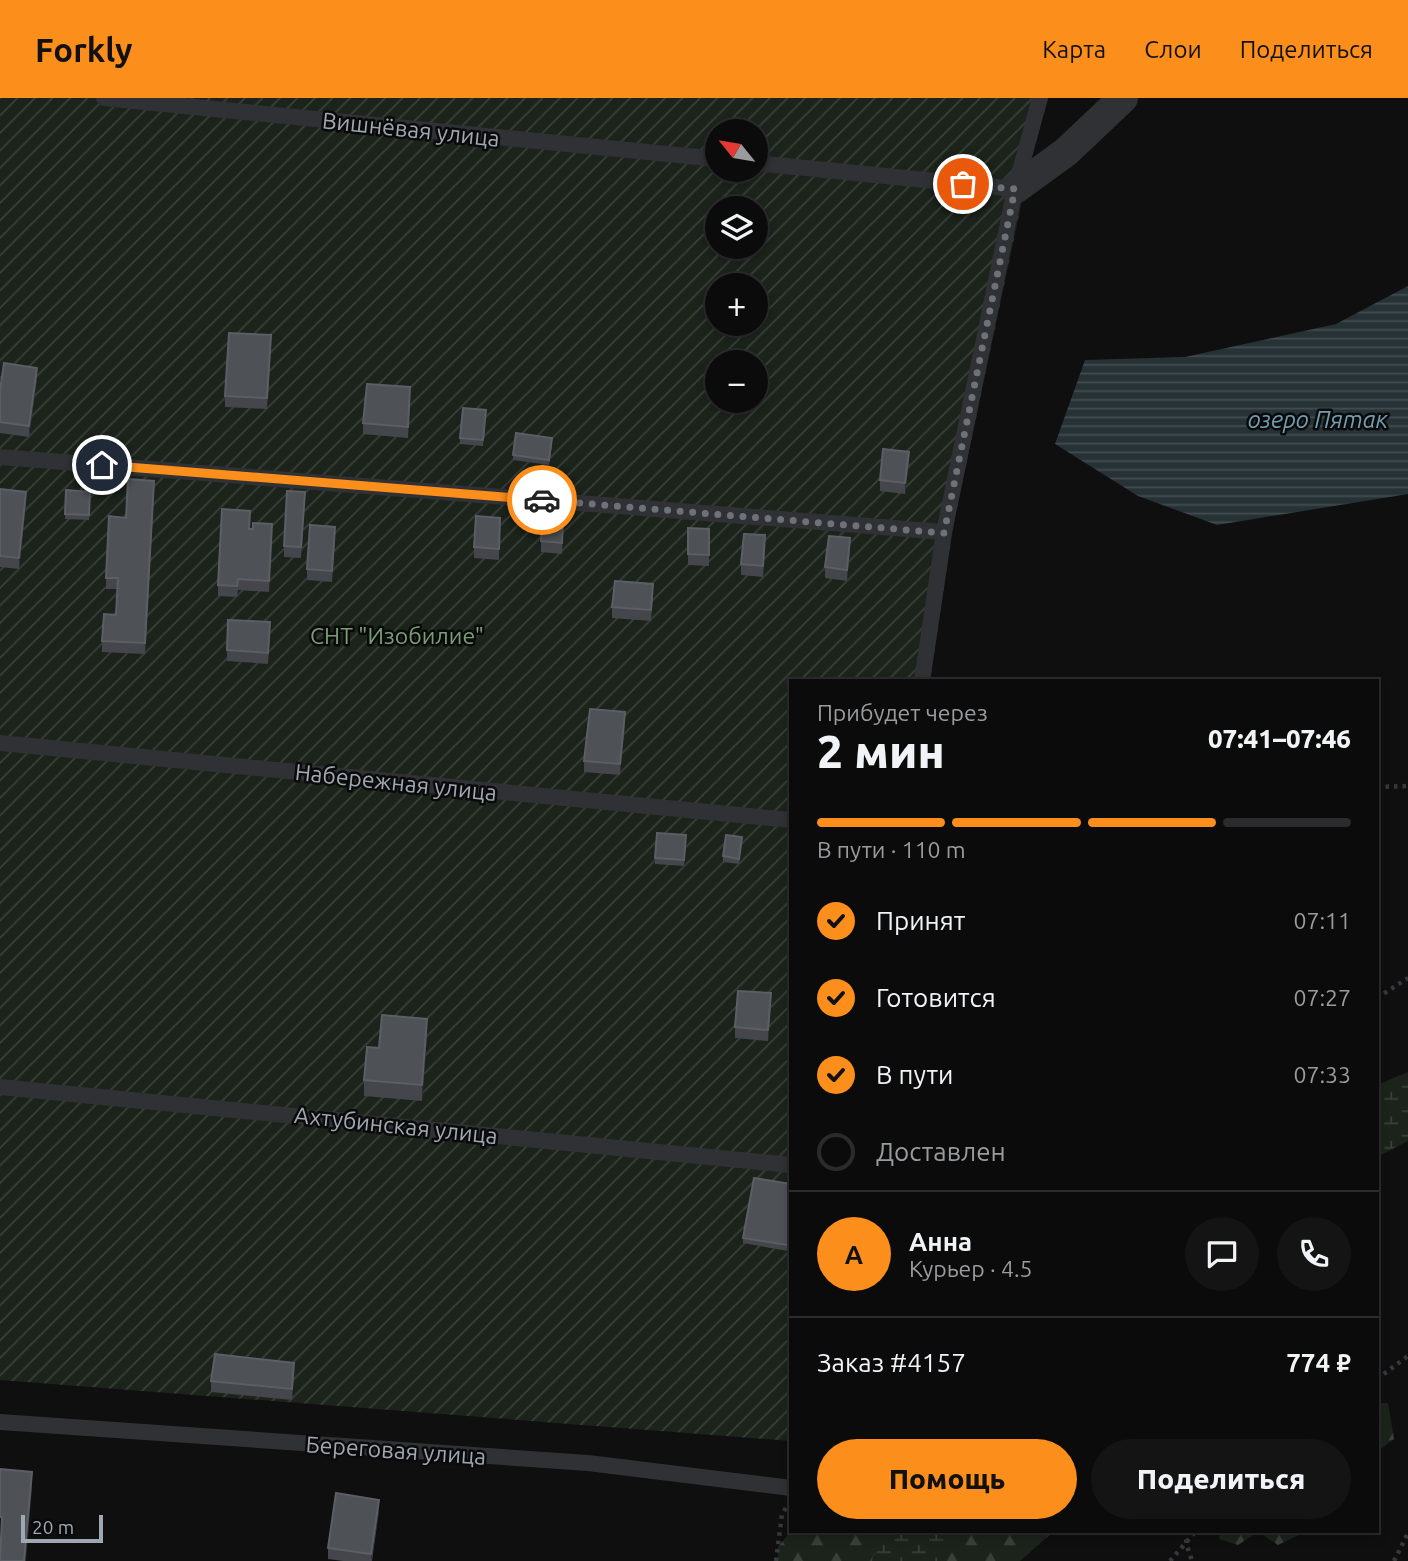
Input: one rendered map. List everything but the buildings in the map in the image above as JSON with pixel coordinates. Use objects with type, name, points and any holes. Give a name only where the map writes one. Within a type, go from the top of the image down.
[{"type":"street","points":[[1015,189],[1066,152],[1123,98]]},
{"type":"lane","name":"Вишнёвая улица","points":[[104,98],[705,158]]},
{"type":"lane","points":[[922,679],[944,533],[1015,189],[1040,98]]},
{"type":"lane","points":[[768,164],[1015,189]]},
{"type":"lane","points":[[0,457],[944,533]]},
{"type":"lane","name":"Набережная улица","points":[[0,743],[789,820]]},
{"type":"lane","name":"Ахтубинская улица","points":[[0,1087],[789,1165]]},
{"type":"lane","name":"Береговая улица","points":[[0,1422],[588,1463],[789,1488]]},
{"type":"path","points":[[1379,787],[1408,786]]},
{"type":"path","points":[[1379,997],[1408,978]]},
{"type":"path","points":[[1379,1377],[1408,1357]]},
{"type":"path","points":[[776,1561],[782,1514],[789,1505]]},
{"type":"path","points":[[1187,1533],[1186,1542],[1192,1561]]},
{"type":"path","points":[[1170,1561],[1194,1533]]},
{"type":"path","points":[[1394,1561],[1408,1533]]},
{"type":"green space","name":"СНТ \"Изобилие\"","points":[[0,98],[1042,98],[954,522],[930,679],[789,679],[789,1441],[0,1380]]},
{"type":"green space","points":[[1408,1072],[1408,1141],[1379,1156],[1379,1084]]},
{"type":"green space","points":[[1379,1403],[1388,1403],[1394,1439],[1379,1450]]},
{"type":"green space","points":[[789,1533],[1052,1533],[1020,1561],[778,1561],[778,1547]]},
{"type":"green space","points":[[888,1533],[956,1533],[940,1561],[872,1561]]},
{"type":"green space","points":[[1220,1533],[1256,1533],[1238,1545],[1219,1539]]},
{"type":"green space","points":[[1260,1533],[1303,1533],[1278,1545]]},
{"type":"water","name":"озеро Пятак","points":[[1408,286],[1408,494],[1217,525],[1138,496],[1055,444],[1085,360],[1185,357],[1336,324]]},
{"type":"way so far","points":[[542,500],[944,533],[1015,189],[963,184]]},
{"type":"route","points":[[102,465],[542,500]]}]
